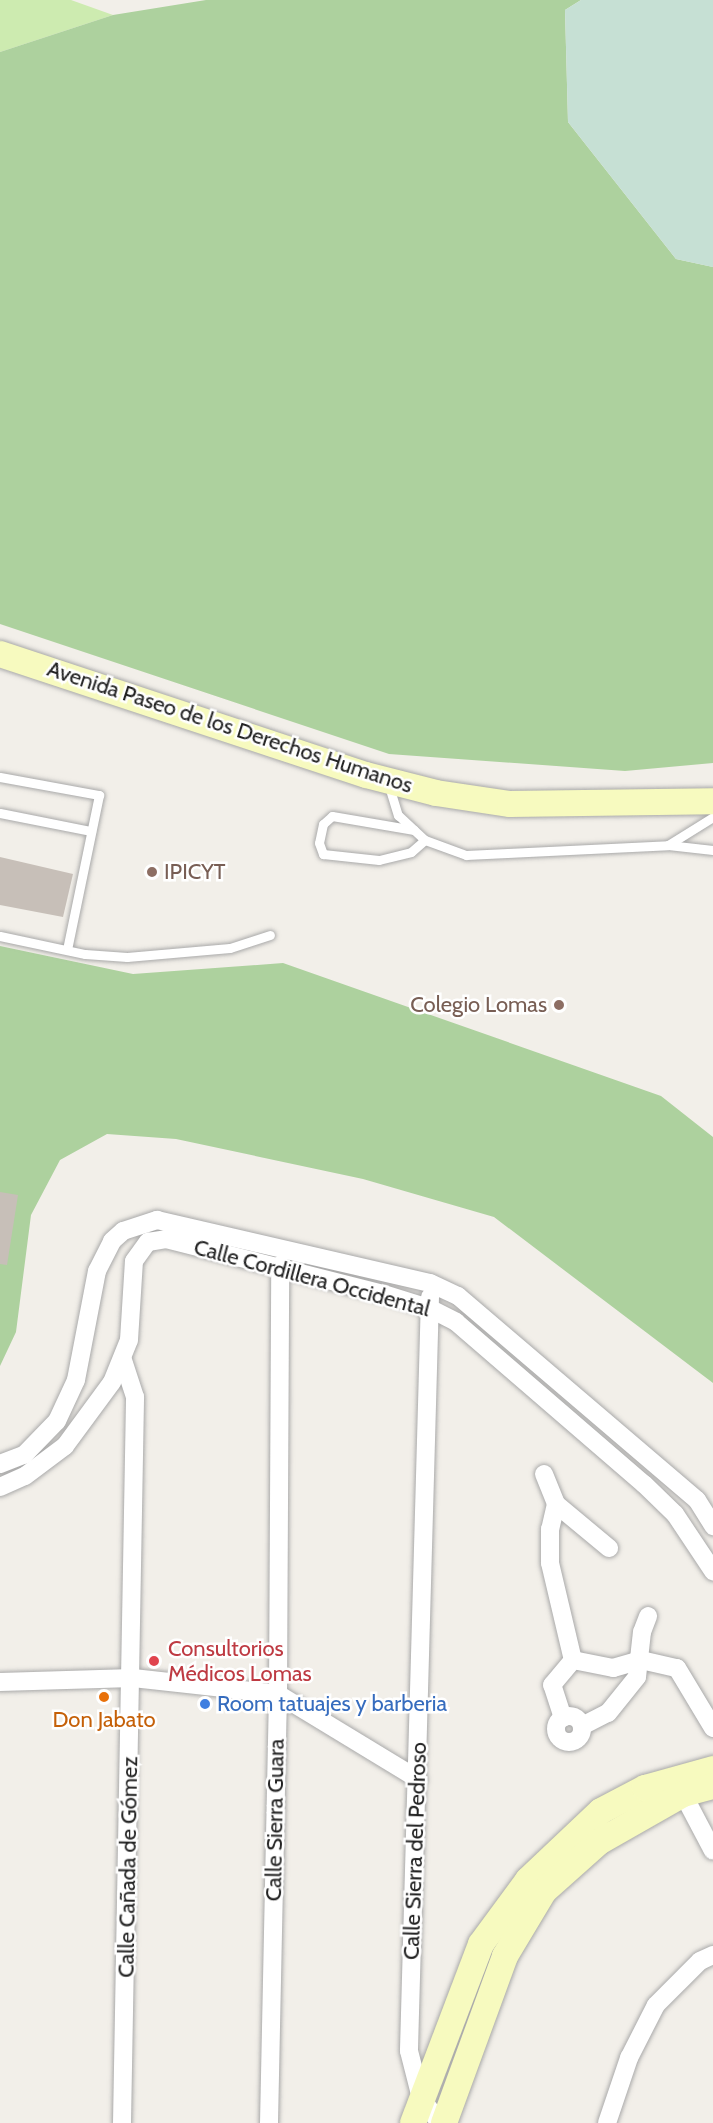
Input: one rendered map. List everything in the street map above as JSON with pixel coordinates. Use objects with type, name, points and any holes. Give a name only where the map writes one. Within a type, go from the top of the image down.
[{"type":"street","name":"Avenida Paseo de los Derechos Humanos","points":[[0,654],[387,781],[436,793],[510,804],[713,801]]},
{"type":"street","name":"Calle Cordillera Occidental","points":[[0,1464],[24,1455],[57,1421],[76,1380],[103,1254],[123,1231],[157,1220],[430,1284],[458,1296],[697,1500],[713,1526]]},
{"type":"street","name":"Calle Cordillera Occidental","points":[[0,1487],[26,1476],[65,1446],[123,1360],[129,1340],[132,1271],[138,1251],[148,1242],[166,1239],[280,1265],[429,1308],[456,1322],[675,1514],[713,1571]]},
{"type":"street","name":"Calle Sierra Guara","points":[[269,2123],[278,1694],[280,1265]]},
{"type":"street","name":"Calle Sierra del Pedroso","points":[[430,1284],[409,2051],[421,2098],[442,2123]]},
{"type":"street","name":"Calle Cañada de Gómez","points":[[122,2123],[133,1678],[135,1397],[123,1360]]},
{"type":"street","points":[[544,1474],[556,1504],[609,1548]]},
{"type":"street","points":[[675,1514],[697,1500]]},
{"type":"street","points":[[556,1504],[550,1529],[550,1563],[573,1660]]},
{"type":"street","points":[[573,1660],[552,1685],[562,1718],[556,1732],[563,1742],[576,1740],[582,1726],[608,1713],[622,1700],[637,1677],[641,1660],[642,1632],[648,1616]]},
{"type":"street","points":[[573,1660],[613,1668],[641,1660],[677,1668],[713,1728]]},
{"type":"street","points":[[0,1682],[133,1678],[278,1694],[418,1779]]},
{"type":"street","points":[[413,2123],[482,1944],[528,1880],[601,1811],[645,1788],[713,1769]]},
{"type":"street","points":[[442,2123],[505,1956],[544,1891],[599,1842],[683,1794],[713,1786]]},
{"type":"street","points":[[683,1794],[713,1851]]},
{"type":"street","points":[[607,2123],[629,2058],[656,2005],[700,1961],[713,1955]]},
{"type":"lane","points":[[0,777],[99,795],[67,950]]},
{"type":"lane","points":[[387,781],[398,815],[414,830],[425,840],[466,855],[668,845],[713,850]]},
{"type":"lane","points":[[0,813],[91,831]]},
{"type":"lane","points":[[414,830],[332,816],[323,824],[319,843],[323,854],[379,860],[411,852],[425,840]]},
{"type":"lane","points":[[668,845],[713,817]]},
{"type":"lane","points":[[0,936],[67,950],[128,957],[230,948],[270,935]]},
{"type":"green space","points":[[0,0],[71,0],[113,15],[0,52]]},
{"type":"green space","points":[[206,0],[581,0],[565,10],[568,122],[676,259],[713,267],[713,763],[625,771],[389,754],[0,624],[0,52],[113,15]]},
{"type":"green space","points":[[581,0],[713,0],[713,267],[676,259],[568,122],[565,10]]},
{"type":"green space","points":[[0,946],[133,974],[283,963],[661,1096],[713,1137],[713,1383],[494,1217],[363,1179],[176,1139],[107,1134],[60,1160],[31,1215],[16,1332],[0,1366]]},
{"type":"building","points":[[0,857],[73,874],[63,917],[0,905]]},
{"type":"building","points":[[0,1192],[18,1195],[7,1265],[0,1264]]},
{"type":"place","name":"IPICYT","points":[[152,872]]},
{"type":"place","name":"Colegio Lomas","points":[[559,1005]]},
{"type":"place","name":"Consultorios Médicos Lomas","points":[[154,1661]]},
{"type":"place","name":"Don Jabato","points":[[104,1697]]},
{"type":"place","name":"Room tatuajes y barberia","points":[[205,1704]]}]
